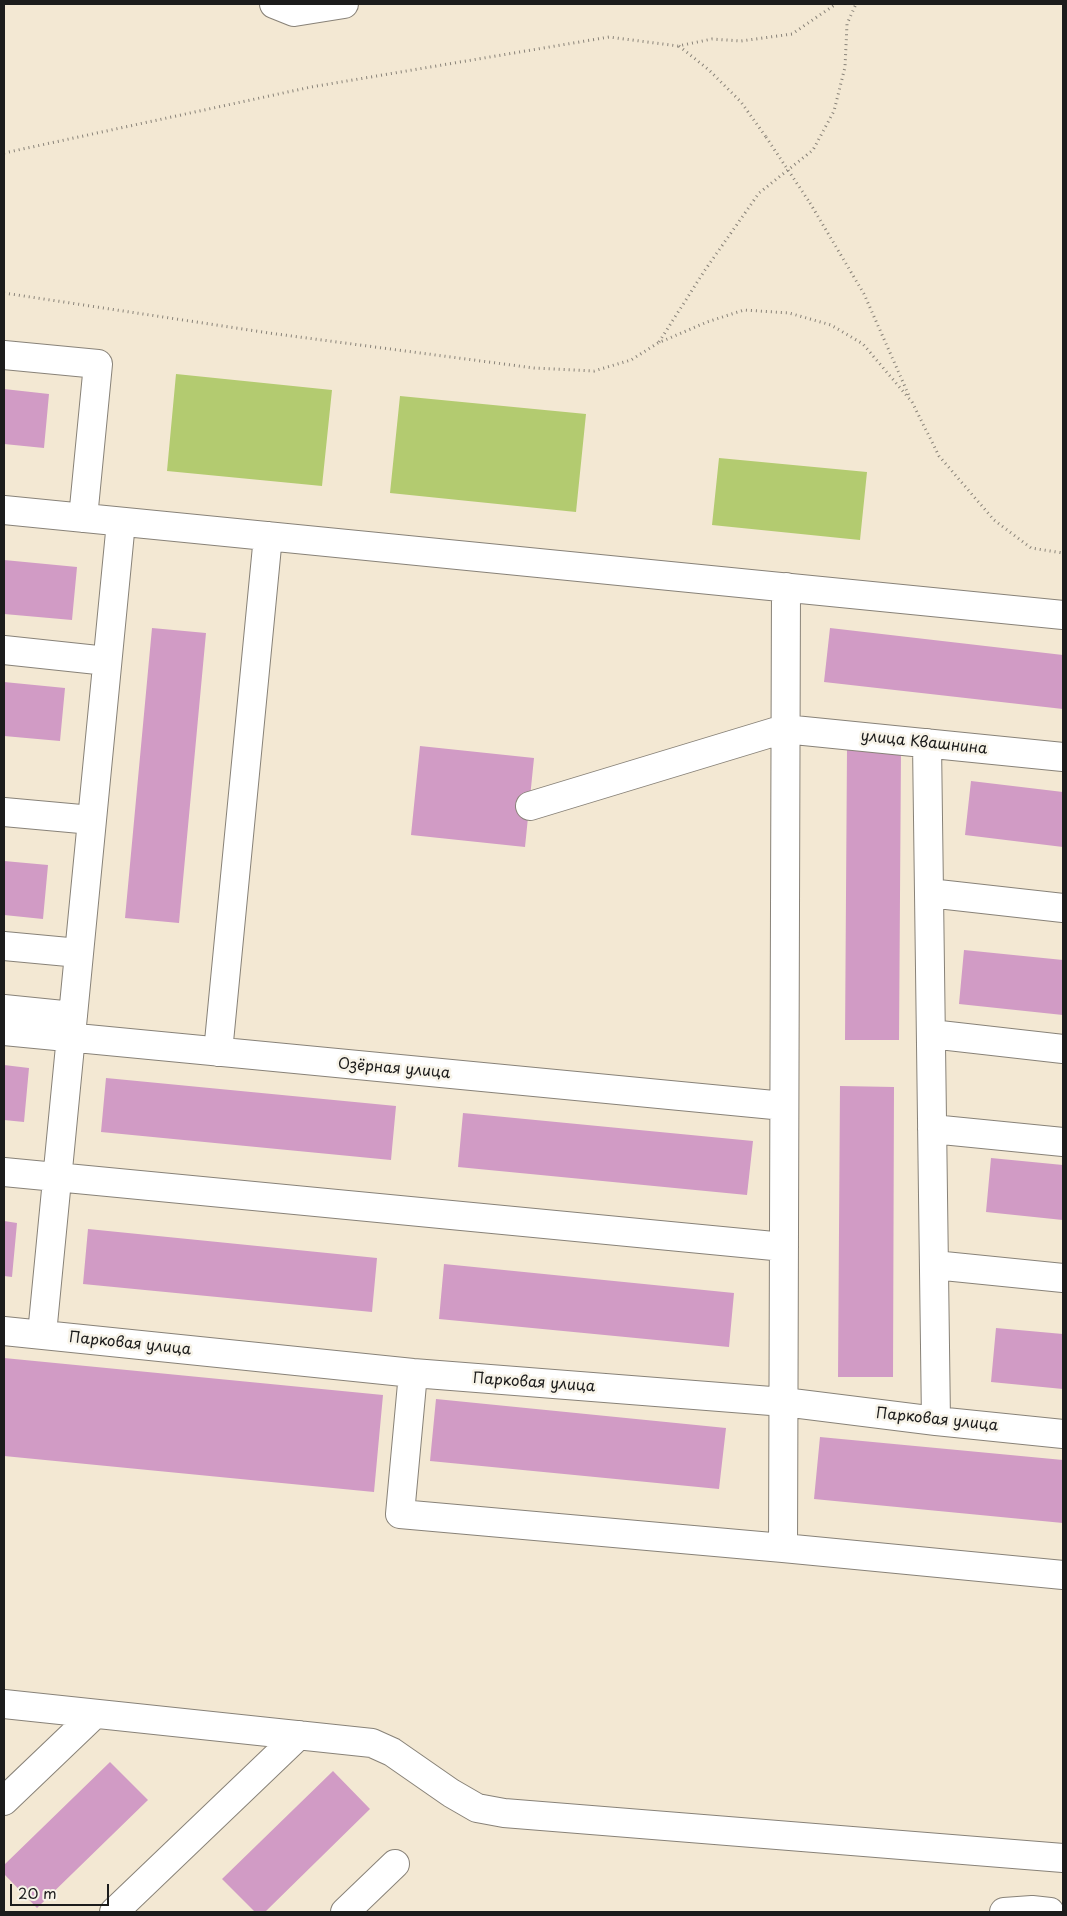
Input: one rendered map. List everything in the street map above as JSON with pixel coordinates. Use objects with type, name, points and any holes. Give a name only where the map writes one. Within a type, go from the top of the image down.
[{"type":"street","points":[[274,4],[294,12],[344,4]]},
{"type":"street","points":[[4,355],[98,364],[83,518]]},
{"type":"street","points":[[4,510],[1063,615]]},
{"type":"street","points":[[42,1334],[121,522]]},
{"type":"street","points":[[218,1052],[268,536]]},
{"type":"street","points":[[783,1548],[784,729],[786,587]]},
{"type":"street","points":[[4,650],[107,661]]},
{"type":"street","points":[[530,806],[784,729]]},
{"type":"street","name":"улица Квашнина","points":[[784,729],[1063,757]]},
{"type":"street","points":[[927,743],[936,1421]]},
{"type":"street","points":[[4,812],[92,820]]},
{"type":"street","points":[[930,893],[1063,908]]},
{"type":"street","points":[[4,946],[79,953]]},
{"type":"street","points":[[4,1009],[72,1027]]},
{"type":"street","name":"Озёрная улица","points":[[4,1031],[72,1027],[218,1052],[784,1106]]},
{"type":"street","points":[[931,1034],[1063,1049]]},
{"type":"street","points":[[932,1129],[1063,1142]]},
{"type":"street","points":[[4,1172],[784,1247]]},
{"type":"street","points":[[934,1265],[1063,1278]]},
{"type":"street","name":"Парковая улица","points":[[4,1330],[413,1373],[784,1402],[936,1421],[1063,1434]]},
{"type":"street","points":[[413,1373],[400,1514],[1063,1575]]},
{"type":"street","points":[[4,1704],[372,1743],[392,1752],[451,1793],[477,1808],[504,1813],[1063,1858]]},
{"type":"street","points":[[4,1801],[95,1714]]},
{"type":"street","points":[[114,1912],[299,1735]]},
{"type":"street","points":[[345,1912],[396,1864]]},
{"type":"street","points":[[1004,1912],[1032,1910],[1050,1912]]},
{"type":"path","points":[[4,153],[311,87],[609,36],[678,46],[712,39],[741,41],[792,34],[836,4]]},
{"type":"path","points":[[658,343],[705,270],[759,193],[812,150],[834,110],[845,68],[847,24],[856,4]]},
{"type":"path","points":[[678,46],[709,70],[741,102],[810,202],[864,294],[912,402],[939,456],[994,520],[1031,548],[1063,553]]},
{"type":"path","points":[[4,293],[269,333],[534,368],[594,371],[631,360],[658,343],[707,322],[744,310],[789,313],[831,325],[863,344],[912,402]]},
{"type":"green space","points":[[176,374],[332,390],[322,486],[167,471]]},
{"type":"green space","points":[[400,396],[586,414],[576,512],[390,493]]},
{"type":"green space","points":[[719,458],[867,472],[860,540],[712,525]]},
{"type":"building","points":[[4,389],[49,394],[44,448],[4,444]]},
{"type":"building","points":[[4,560],[77,567],[72,620],[4,614]]},
{"type":"building","points":[[152,628],[206,633],[179,923],[125,918]]},
{"type":"building","points":[[830,628],[1063,655],[1063,709],[824,682]]},
{"type":"building","points":[[4,682],[65,688],[60,741],[4,736]]},
{"type":"building","points":[[420,746],[534,758],[525,847],[411,835]]},
{"type":"building","points":[[847,749],[901,750],[899,1040],[845,1040]]},
{"type":"building","points":[[971,781],[1063,792],[1063,847],[965,835]]},
{"type":"building","points":[[4,861],[48,865],[43,919],[4,915]]},
{"type":"building","points":[[964,950],[1063,960],[1063,1015],[959,1004]]},
{"type":"building","points":[[4,1065],[29,1068],[24,1122],[4,1120]]},
{"type":"building","points":[[106,1078],[396,1106],[391,1160],[101,1132]]},
{"type":"building","points":[[840,1086],[894,1087],[893,1377],[838,1377]]},
{"type":"building","points":[[463,1113],[753,1141],[747,1195],[458,1167]]},
{"type":"building","points":[[991,1158],[1063,1165],[1063,1220],[986,1212]]},
{"type":"building","points":[[4,1221],[17,1223],[12,1277],[4,1276]]},
{"type":"building","points":[[88,1229],[377,1258],[372,1312],[83,1284]]},
{"type":"building","points":[[444,1264],[734,1293],[729,1347],[439,1319]]},
{"type":"building","points":[[996,1328],[1063,1334],[1063,1389],[991,1382]]},
{"type":"building","points":[[4,1358],[383,1395],[374,1492],[4,1456]]},
{"type":"building","points":[[436,1399],[726,1428],[719,1489],[430,1461]]},
{"type":"building","points":[[820,1437],[1063,1460],[1063,1523],[814,1499]]},
{"type":"building","points":[[110,1762],[148,1800],[37,1908],[4,1874],[4,1865]]},
{"type":"building","points":[[333,1771],[370,1809],[265,1912],[255,1912],[222,1879]]}]
